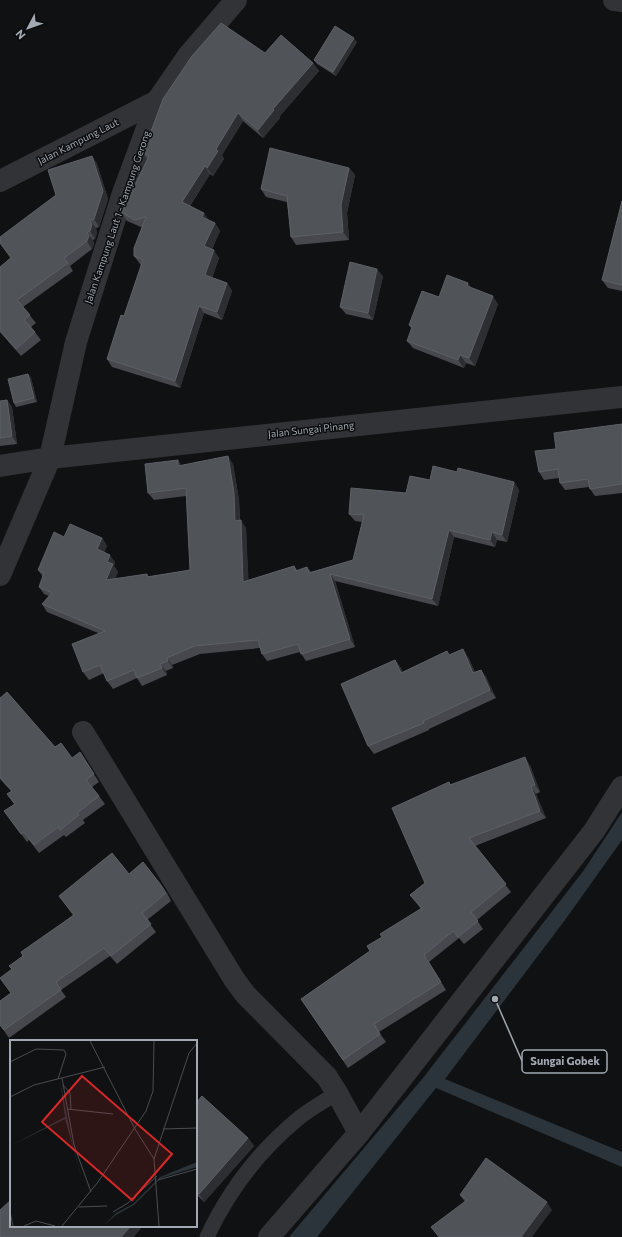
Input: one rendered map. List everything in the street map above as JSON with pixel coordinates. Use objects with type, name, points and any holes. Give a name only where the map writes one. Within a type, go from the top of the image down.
[{"type":"street","name":"Jalan Kampung Laut 1 - Kampung Gerong","points":[[0,575],[50,458],[76,342],[123,193],[156,102],[188,56],[236,0]]},
{"type":"street","points":[[614,0],[622,1]]},
{"type":"street","name":"Jalan Kampung Laut","points":[[0,181],[156,102]]},
{"type":"street","name":"Jalan Sungai Pinang","points":[[0,466],[50,458],[622,397]]},
{"type":"street","points":[[83,732],[234,979],[245,994],[327,1077],[359,1133]]},
{"type":"street","points":[[269,1237],[359,1133],[594,831],[622,788]]},
{"type":"lane","points":[[207,1237],[217,1216],[240,1180],[272,1141],[300,1117],[337,1093]]},
{"type":"shaded area","points":[[622,812],[622,840],[565,920],[445,1079],[622,1152],[622,1167],[436,1088],[317,1237],[289,1237],[423,1078],[584,870]]},
{"type":"building","points":[[221,23],[265,53],[281,35],[313,63],[273,109],[274,110],[258,130],[238,113],[216,149],[218,151],[207,168],[205,166],[182,202],[204,213],[202,217],[215,223],[204,246],[214,250],[205,275],[227,283],[217,312],[199,306],[175,381],[107,359],[121,315],[124,316],[143,260],[134,256],[134,248],[146,217],[135,220],[122,213],[149,156],[143,153],[163,99],[192,56]]},
{"type":"building","points":[[335,26],[354,38],[333,72],[314,60]]},
{"type":"building","points":[[270,148],[349,168],[341,205],[343,232],[291,237],[287,196],[261,189]]},
{"type":"building","points":[[92,156],[103,191],[94,219],[90,220],[92,225],[90,231],[87,232],[89,236],[87,241],[64,258],[68,263],[17,300],[30,315],[24,320],[35,332],[16,349],[0,331],[0,267],[11,258],[0,243],[0,237],[56,195],[48,170]]},
{"type":"building","points":[[622,201],[622,285],[602,280]]},
{"type":"building","points":[[350,262],[377,269],[368,313],[340,307]]},
{"type":"building","points":[[447,275],[468,283],[467,286],[493,296],[469,358],[460,355],[458,360],[407,341],[412,327],[409,325],[422,291],[439,297]]},
{"type":"building","points":[[28,374],[34,398],[14,403],[8,379]]},
{"type":"building","points":[[7,400],[12,436],[0,438],[0,401]]},
{"type":"building","points":[[622,424],[622,484],[590,489],[588,479],[560,483],[558,469],[539,472],[535,451],[556,449],[554,433]]},
{"type":"building","points":[[228,456],[234,493],[235,521],[241,520],[243,582],[294,566],[296,571],[307,567],[309,573],[353,560],[364,515],[349,514],[351,488],[406,493],[410,476],[430,480],[433,466],[457,472],[458,468],[514,482],[502,535],[492,532],[490,540],[449,530],[432,599],[330,574],[350,639],[301,654],[298,644],[262,654],[258,640],[194,646],[167,658],[168,661],[160,664],[162,668],[137,678],[134,670],[107,681],[100,665],[83,672],[72,644],[105,631],[42,604],[52,593],[39,587],[44,573],[38,570],[54,532],[64,537],[70,524],[102,538],[97,549],[110,555],[107,562],[113,564],[106,580],[147,574],[147,577],[190,570],[186,488],[148,493],[145,464],[178,460],[178,466]]},
{"type":"building","points":[[463,649],[473,673],[481,670],[490,690],[423,721],[424,723],[368,746],[341,684],[395,660],[401,673],[447,651],[449,655]]},
{"type":"building","points":[[7,692],[55,747],[61,743],[72,758],[80,752],[94,774],[86,780],[99,796],[77,813],[79,815],[60,830],[58,827],[34,845],[24,832],[21,834],[4,811],[15,804],[7,794],[12,791],[0,777],[0,698]]},
{"type":"building","points":[[525,757],[535,785],[531,786],[540,811],[469,838],[506,884],[471,912],[478,921],[458,937],[453,931],[424,955],[441,982],[374,1024],[380,1034],[343,1060],[301,999],[370,951],[367,946],[382,937],[380,934],[422,908],[410,895],[425,883],[392,808],[449,782],[450,785]]},
{"type":"building","points":[[112,853],[129,874],[143,862],[166,893],[142,913],[151,924],[111,956],[104,948],[56,982],[61,990],[4,1030],[0,1025],[0,1001],[11,993],[0,978],[12,969],[9,966],[23,956],[21,952],[74,915],[59,896]]},
{"type":"building","points":[[202,1096],[248,1138],[199,1194],[197,1192],[197,1102]]},
{"type":"building","points":[[486,1158],[547,1202],[521,1237],[439,1237],[431,1227],[467,1200],[460,1195]]},
{"type":"building","points":[[10,1201],[10,1227],[130,1227],[121,1237],[0,1237],[0,1210]]},
{"type":"place","name":"Sungai Gobek","points":[[495,999]]}]
